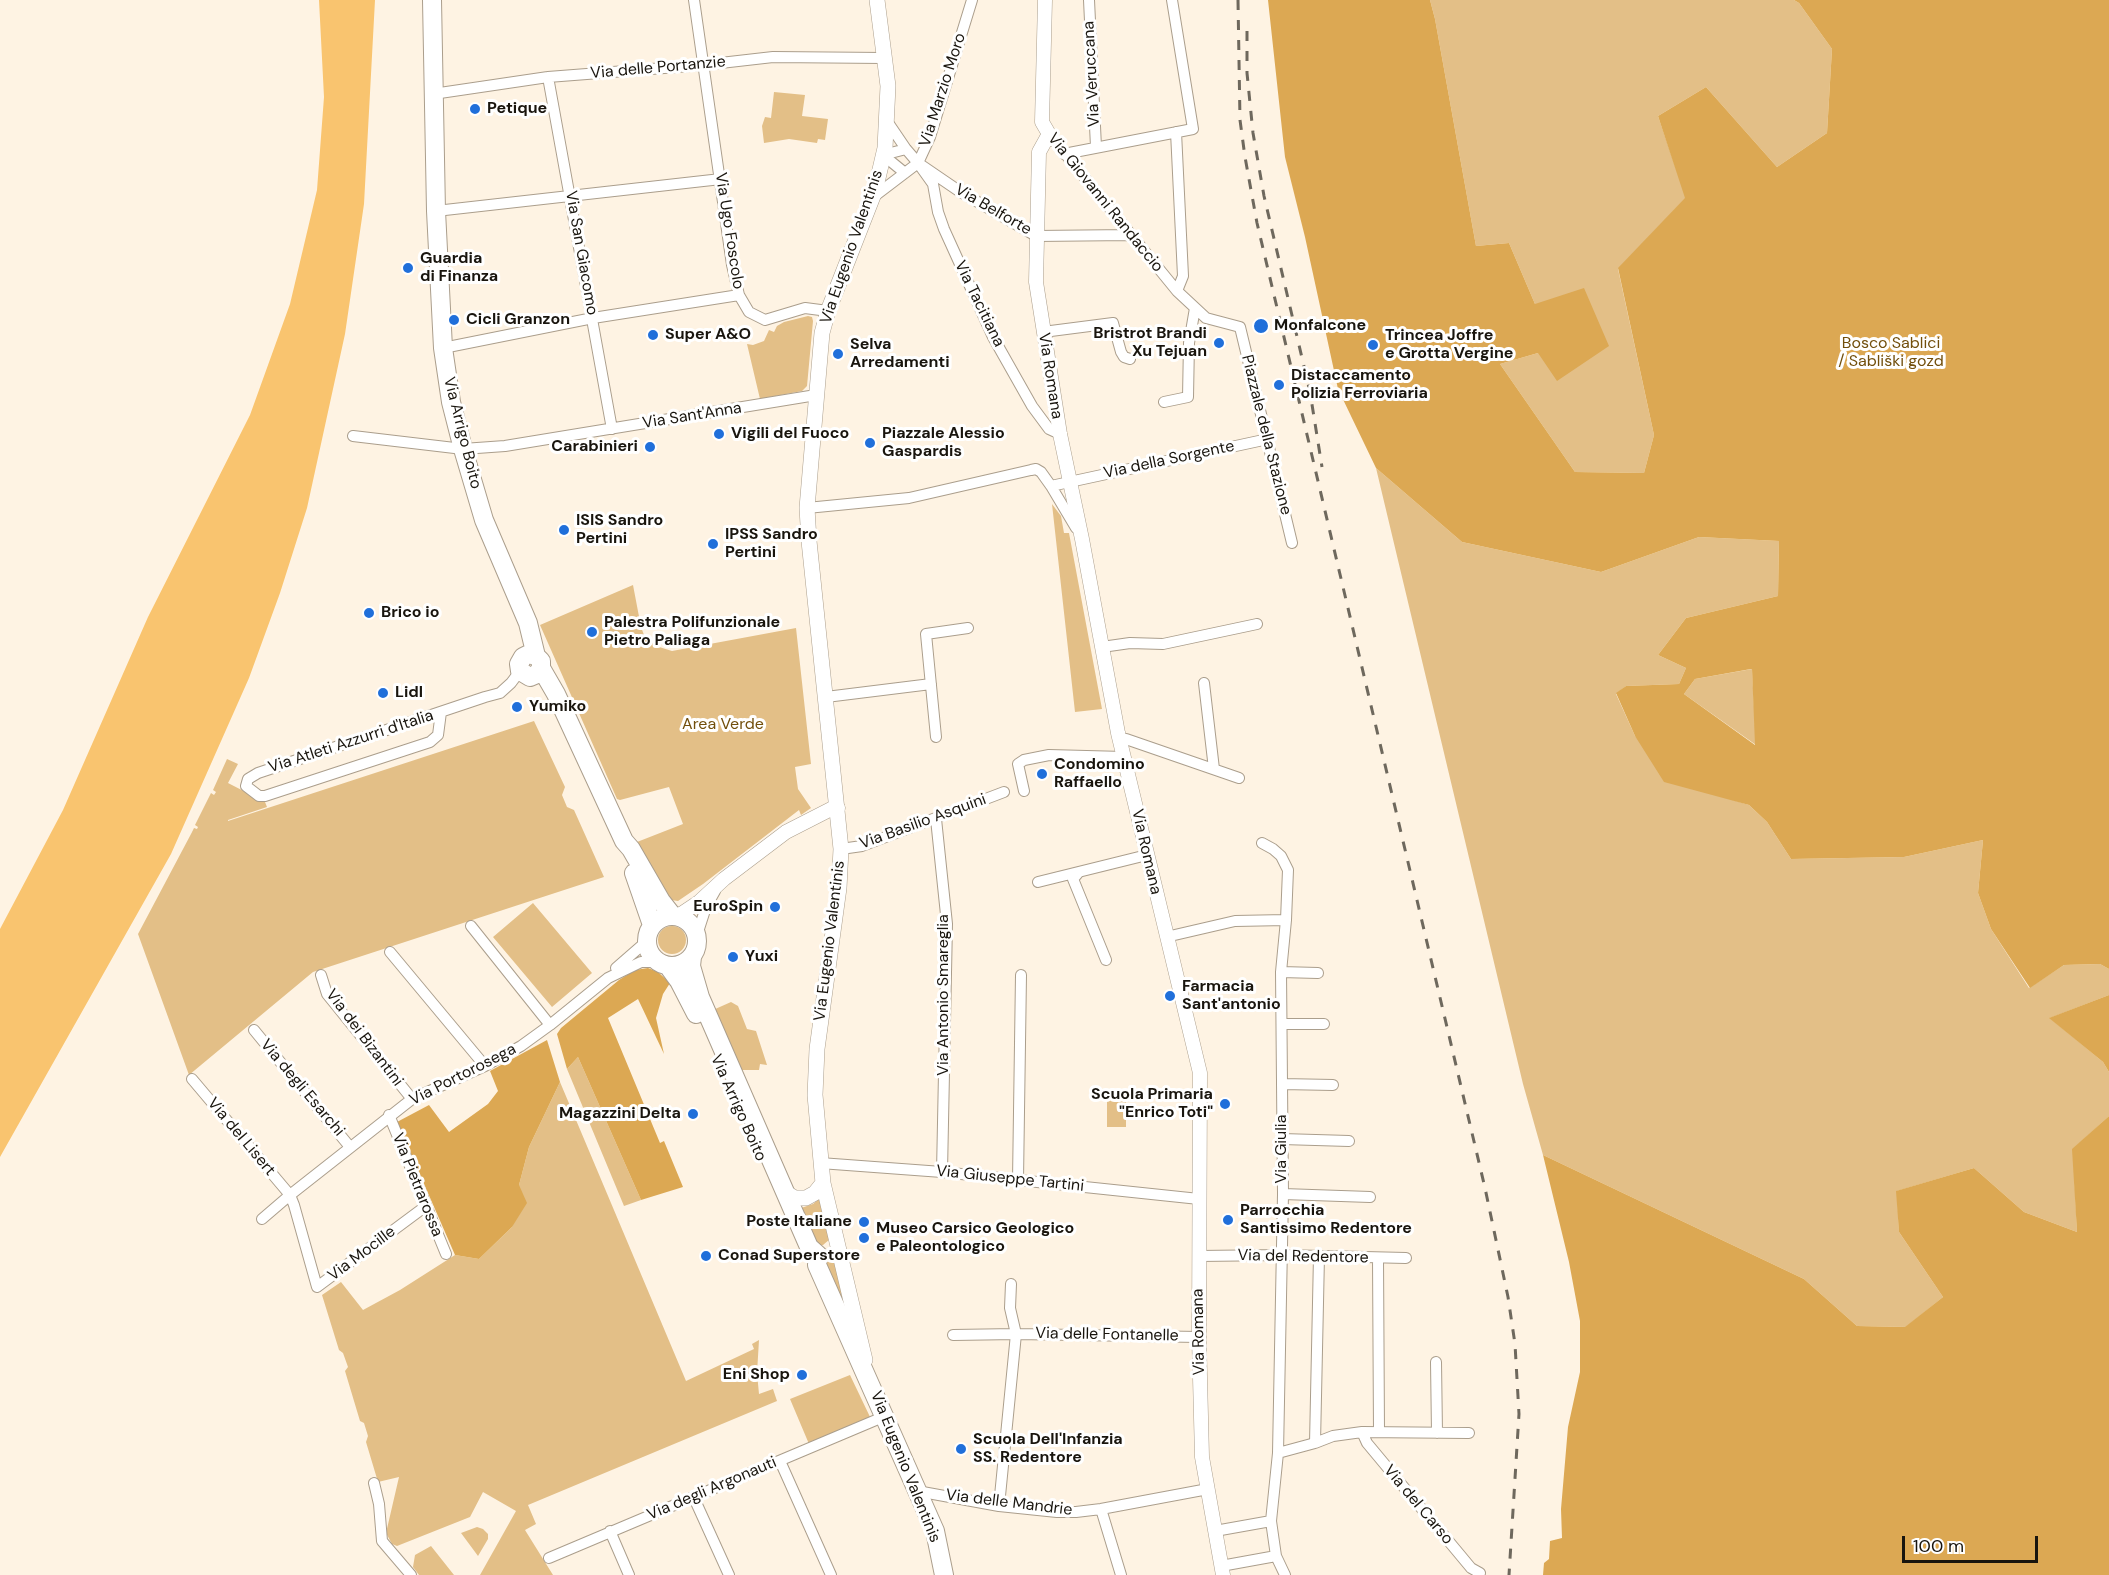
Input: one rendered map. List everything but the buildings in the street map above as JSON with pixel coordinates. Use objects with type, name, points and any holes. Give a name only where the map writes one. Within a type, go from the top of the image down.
[{"type":"main road","name":"Via Arrigo Boito","points":[[432,0],[436,211],[443,348],[451,402],[484,520],[524,611],[531,667],[556,694],[591,765],[624,841],[650,933],[650,953],[679,981],[811,1256]]},
{"type":"main road","name":"Via Eugenio Valentinis","points":[[877,0],[888,87],[883,155],[872,199],[828,311],[822,333],[807,508],[842,849],[839,888],[817,1050],[815,1095],[823,1183],[869,1394],[876,1420],[926,1537],[935,1575]]},
{"type":"main road","name":"Via Arrigo Boito","points":[[624,841],[661,901],[675,916],[688,921],[697,935],[697,946],[691,966],[699,997],[786,1193],[869,1394]]},
{"type":"main road","points":[[650,933],[663,917],[675,916]]},
{"type":"main road","points":[[663,964],[684,963],[692,957]]},
{"type":"main road","points":[[786,1193],[795,1198],[806,1198],[815,1193],[823,1183]]},
{"type":"main road","points":[[811,1256],[826,1248],[836,1239]]},
{"type":"main road","name":"Via Eugenio Valentinis","points":[[869,1394],[935,1531],[944,1575]]},
{"type":"street","name":"Via Ugo Foscolo","points":[[694,0],[732,265],[739,295],[749,312],[765,320],[805,308],[828,311]]},
{"type":"street","name":"Via Marzio Moro","points":[[872,199],[918,163],[930,137],[972,0]]},
{"type":"street","name":"Via Giovanni Randaccio","points":[[1045,0],[1042,122],[1049,134],[1177,291],[1206,318],[1240,327]]},
{"type":"street","name":"Via Veruccana","points":[[1089,0],[1096,147]]},
{"type":"street","points":[[1064,154],[1193,129],[1172,0]]},
{"type":"street","name":"Via delle Portanzie","points":[[433,94],[548,77],[773,57],[884,58]]},
{"type":"street","name":"Via San Giacomo","points":[[548,77],[612,429]]},
{"type":"street","name":"Via Belforte","points":[[887,121],[918,163],[959,191],[1036,236],[1130,235]]},
{"type":"street","points":[[1176,132],[1183,276],[1177,291]]},
{"type":"street","name":"Via Romana","points":[[1049,134],[1039,152],[1036,236],[1036,282],[1043,332],[1060,434],[1120,740],[1200,1073],[1198,1337],[1202,1456],[1222,1571]]},
{"type":"street","points":[[883,155],[906,149]]},
{"type":"street","points":[[883,155],[905,173]]},
{"type":"street","name":"Via Tacitiana","points":[[918,163],[936,190],[938,212],[944,229],[993,337],[1032,406],[1049,429],[1060,434]]},
{"type":"street","points":[[436,211],[721,180]]},
{"type":"street","points":[[443,348],[593,318],[739,295]]},
{"type":"street","points":[[1164,402],[1188,396],[1189,343],[1194,308]]},
{"type":"street","points":[[1043,332],[1113,323],[1121,352],[1124,357],[1130,359]]},
{"type":"street","name":"Piazzale della Stazione","points":[[1240,327],[1292,543]]},
{"type":"street","name":"Via Sant'Anna","points":[[353,436],[463,450],[505,446],[816,395]]},
{"type":"street","name":"Via della Sorgente","points":[[1051,486],[1268,440]]},
{"type":"street","points":[[807,508],[909,498],[1036,469],[1041,472],[1068,511],[1082,539]]},
{"type":"street","points":[[1102,647],[1163,644],[1257,624]]},
{"type":"street","points":[[936,736],[926,634],[968,628]]},
{"type":"street","name":"Via Atleti Azzurri d'Italia","points":[[441,712],[438,735],[430,742],[265,796],[259,796],[246,786],[248,779],[258,773],[441,712],[500,693],[531,667]]},
{"type":"street","points":[[826,697],[931,684]]},
{"type":"street","points":[[1203,684],[1214,769]]},
{"type":"street","points":[[1120,740],[1126,740],[1239,778]]},
{"type":"street","points":[[1024,791],[1018,764],[1024,760],[1049,755],[1124,757]]},
{"type":"street","name":"Via Basilio Asquini","points":[[842,849],[862,846],[1004,792]]},
{"type":"street","points":[[675,916],[719,885],[786,832],[837,808]]},
{"type":"street","name":"Via Antonio Smareglia","points":[[936,819],[946,924],[942,1172]]},
{"type":"street","name":"Via Giulia","points":[[1262,843],[1273,849],[1285,862],[1288,870],[1281,972],[1283,1194],[1278,1453],[1270,1521],[1276,1556],[1285,1575]]},
{"type":"street","points":[[1038,882],[1147,855]]},
{"type":"street","points":[[1078,872],[1073,879],[1106,960]]},
{"type":"street","points":[[697,935],[706,907],[719,885]]},
{"type":"street","points":[[1166,937],[1235,921],[1286,920]]},
{"type":"street","points":[[471,926],[550,1025]]},
{"type":"street","name":"Via Portorosega","points":[[609,978],[612,971],[650,933]]},
{"type":"street","points":[[390,952],[485,1066]]},
{"type":"street","name":"Via Portorosega","points":[[262,1219],[389,1115],[412,1099],[485,1066],[520,1047],[609,978],[641,962],[663,964]]},
{"type":"street","points":[[1281,972],[1318,973]]},
{"type":"street","name":"Via dei Bizantini","points":[[321,975],[327,994],[412,1099]]},
{"type":"street","points":[[1018,1180],[1021,975]]},
{"type":"street","points":[[1282,1024],[1324,1024]]},
{"type":"street","name":"Via degli Esarchi","points":[[254,1030],[350,1147]]},
{"type":"street","name":"Via del Lisert","points":[[192,1079],[290,1195]]},
{"type":"street","points":[[1282,1084],[1333,1085]]},
{"type":"street","name":"Via Pietrarossa","points":[[389,1115],[446,1254]]},
{"type":"street","points":[[1282,1139],[1349,1140]]},
{"type":"street","name":"Via Giuseppe Tartini","points":[[820,1163],[942,1172],[1199,1199]]},
{"type":"street","points":[[1283,1194],[1370,1197]]},
{"type":"street","name":"Via Mocille","points":[[290,1195],[317,1287],[426,1206]]},
{"type":"street","name":"Via del Redentore","points":[[1199,1256],[1282,1255],[1406,1258]]},
{"type":"street","points":[[1316,1443],[1319,1256]]},
{"type":"street","points":[[1378,1258],[1379,1431]]},
{"type":"street","name":"Via delle Fontanelle","points":[[999,1506],[1016,1334],[1010,1308],[1011,1284]]},
{"type":"street","name":"Via delle Fontanelle","points":[[953,1335],[1198,1337]]},
{"type":"street","points":[[1436,1362],[1437,1433]]},
{"type":"street","name":"Via degli Argonauti","points":[[549,1558],[876,1420]]},
{"type":"street","points":[[1278,1453],[1333,1436],[1362,1432],[1469,1433]]},
{"type":"street","name":"Via del Carso","points":[[1362,1432],[1367,1443],[1471,1568],[1480,1573]]},
{"type":"street","points":[[780,1461],[831,1575]]},
{"type":"street","points":[[374,1483],[379,1504],[382,1541],[411,1575]]},
{"type":"street","name":"Via delle Mandrie","points":[[917,1491],[999,1506],[1057,1512],[1101,1509],[1208,1489]]},
{"type":"street","points":[[694,1498],[729,1575]]},
{"type":"street","points":[[1101,1509],[1121,1575]]},
{"type":"street","points":[[1215,1531],[1270,1521]]},
{"type":"street","points":[[610,1532],[629,1575]]},
{"type":"street","points":[[1222,1571],[1276,1556]]},
{"type":"green space","name":"Bosco Sablici / Sabliški gozd","points":[[1268,0],[1430,0],[1476,246],[1509,243],[1535,304],[1584,288],[1609,346],[1557,381],[1538,353],[1500,364],[1575,472],[1644,473],[1654,435],[1618,268],[1685,198],[1658,116],[1706,87],[1777,167],[1827,133],[1832,49],[1799,3],[1794,0],[2109,0],[2109,969],[2100,964],[2064,965],[2030,988],[1991,929],[1978,893],[1983,840],[1904,857],[1791,859],[1767,822],[1749,805],[1664,782],[1635,736],[1616,693],[1626,686],[1679,684],[1686,668],[1658,655],[1686,618],[1778,596],[1779,541],[1699,537],[1601,572],[1462,542],[1376,468],[1338,389],[1285,157]],"holes":[[[1752,669],[1755,745],[1684,694],[1695,679]]]},
{"type":"green space","points":[[1430,0],[1794,0],[1799,3],[1832,49],[1827,133],[1777,167],[1706,87],[1658,116],[1686,198],[1618,269],[1654,435],[1644,473],[1575,472],[1500,364],[1538,353],[1535,304],[1509,243],[1476,246]]},
{"type":"green space","points":[[774,92],[805,95],[802,116],[828,119],[825,140],[818,139],[817,143],[789,139],[764,143],[762,126],[765,117],[771,118]]},
{"type":"green space","points":[[812,317],[813,321],[807,386],[802,391],[760,399],[747,344],[753,345],[764,341],[769,330],[774,332],[777,326],[784,322]]},
{"type":"green space","points":[[1376,468],[1462,542],[1601,572],[1699,537],[1779,541],[1778,596],[1686,618],[1658,655],[1686,668],[1679,684],[1626,686],[1616,694],[1635,736],[1720,796],[1749,805],[1767,822],[1791,859],[1904,857],[1983,840],[1978,893],[1991,929],[2029,988],[2064,965],[2100,964],[2109,969],[2109,995],[2050,1018],[2103,1062],[2109,1072],[2109,1116],[2073,1149],[2077,1232],[2024,1212],[1974,1168],[1897,1191],[1899,1232],[1943,1297],[1906,1327],[1857,1326],[1804,1279],[1543,1155],[1523,1084]]},
{"type":"green space","points":[[1052,504],[1061,516],[1064,533],[1069,533],[1102,709],[1075,712]]},
{"type":"green space","name":"Area Verde","points":[[633,585],[644,635],[656,646],[672,651],[796,628],[811,764],[795,767],[798,789],[811,808],[801,815],[799,810],[678,901],[669,898],[637,842],[683,824],[669,787],[617,799],[540,625]]},
{"type":"green space","points":[[1752,669],[1756,745],[1684,694],[1695,679]]},
{"type":"green space","points":[[534,721],[565,787],[562,795],[567,807],[574,810],[604,877],[313,972],[189,1075],[138,934],[194,828],[197,829],[195,825],[211,793],[214,795],[216,792],[213,790],[227,759],[238,764],[228,783],[265,802],[267,807],[228,821]]},
{"type":"green space","points":[[533,903],[592,973],[552,1007],[493,937]]},
{"type":"green space","points":[[672,926],[682,930],[686,940],[682,950],[672,954],[662,950],[658,940],[662,930]]},
{"type":"green space","points":[[648,968],[658,972],[670,983],[663,994],[656,1018],[664,1054],[638,999],[608,1018],[660,1143],[664,1141],[683,1187],[641,1200],[578,1057],[567,1069],[557,1034],[561,1028],[619,980],[635,970]]},
{"type":"green space","points":[[2109,995],[2109,1072],[2103,1062],[2049,1018]]},
{"type":"green space","points":[[731,1002],[738,1006],[747,1029],[756,1031],[767,1065],[760,1064],[759,1070],[738,1070],[713,1010]]},
{"type":"green space","points":[[547,1040],[560,1082],[529,1147],[519,1185],[527,1203],[512,1227],[479,1259],[455,1255],[397,1122],[429,1105],[449,1132],[488,1104],[498,1091],[490,1071]]},
{"type":"green space","points":[[578,1057],[641,1200],[624,1206],[567,1069]]},
{"type":"green space","points":[[560,1082],[686,1381],[754,1349],[752,1344],[759,1340],[757,1373],[759,1394],[773,1389],[777,1401],[528,1505],[536,1524],[525,1530],[553,1575],[480,1575],[516,1511],[483,1492],[470,1517],[397,1546],[392,1544],[386,1533],[399,1477],[378,1482],[366,1442],[368,1436],[364,1423],[360,1421],[345,1371],[348,1367],[343,1353],[339,1350],[322,1295],[341,1282],[363,1310],[400,1290],[455,1255],[479,1259],[512,1227],[519,1185],[529,1147]]},
{"type":"green space","points":[[1107,1096],[1126,1096],[1126,1127],[1107,1127]]},
{"type":"green space","points":[[2109,1116],[2109,1575],[1543,1575],[1544,1563],[1549,1559],[1550,1541],[1562,1538],[1561,1509],[1568,1427],[1580,1372],[1580,1321],[1569,1262],[1543,1155],[1804,1279],[1857,1326],[1905,1327],[1943,1297],[1899,1232],[1896,1191],[1974,1168],[2024,1212],[2077,1232],[2072,1149]]},
{"type":"green space","points":[[819,1199],[830,1239],[818,1246],[801,1208]]},
{"type":"green space","points":[[832,1250],[845,1309],[822,1254]]},
{"type":"green space","points":[[850,1375],[871,1419],[809,1444],[790,1399]]},
{"type":"green space","points":[[477,1527],[488,1534],[488,1539],[478,1556],[461,1533]]},
{"type":"green space","points":[[431,1546],[454,1575],[419,1575],[413,1567],[415,1555]]},
{"type":"shaded area","points":[[319,0],[375,0],[364,204],[345,334],[307,508],[280,593],[249,678],[171,854],[0,1157],[0,929],[63,810],[148,617],[250,415],[290,304],[317,190],[324,97]]},
{"type":"railway","points":[[1238,0],[1240,120],[1257,223],[1485,1188],[1508,1297],[1515,1344],[1519,1414],[1509,1575]]},
{"type":"railway","points":[[1247,31],[1247,73],[1253,133],[1264,196],[1310,392],[1322,467]]},
{"type":"place","name":"Petique","points":[[475,109]]},
{"type":"place","name":"Guardia di Finanza","points":[[408,268]]},
{"type":"place","name":"Cicli Granzon","points":[[454,320]]},
{"type":"place","name":"Monfalcone","points":[[1261,326]]},
{"type":"place","name":"Super A&O","points":[[653,335]]},
{"type":"place","name":"Bristrot Brandi Xu Tejuan","points":[[1219,343]]},
{"type":"place","name":"Trincea Joffre e Grotta Vergine","points":[[1373,345]]},
{"type":"place","name":"Selva Arredamenti","points":[[838,354]]},
{"type":"place","name":"Distaccamento Polizia Ferroviaria","points":[[1279,385]]},
{"type":"place","name":"Vigili del Fuoco","points":[[719,434]]},
{"type":"place","name":"Piazzale Alessio Gaspardis","points":[[870,443]]},
{"type":"place","name":"Carabinieri","points":[[650,447]]},
{"type":"place","name":"ISIS Sandro Pertini","points":[[564,530]]},
{"type":"place","name":"IPSS Sandro Pertini","points":[[713,544]]},
{"type":"place","name":"Brico io","points":[[369,613]]},
{"type":"place","name":"Palestra Polifunzionale Pietro Paliaga","points":[[592,632]]},
{"type":"place","name":"Lidl","points":[[383,693]]},
{"type":"place","name":"Yumiko","points":[[517,707]]},
{"type":"place","name":"Condomino Raffaello","points":[[1042,774]]},
{"type":"place","name":"EuroSpin","points":[[775,907]]},
{"type":"place","name":"Yuxi","points":[[733,957]]},
{"type":"place","name":"Farmacia Sant'antonio","points":[[1170,996]]},
{"type":"place","name":"Scuola Primaria \"Enrico Toti\"","points":[[1225,1104]]},
{"type":"place","name":"Magazzini Delta","points":[[693,1114]]},
{"type":"place","name":"Parrocchia Santissimo Redentore","points":[[1228,1220]]},
{"type":"place","name":"Poste Italiane","points":[[864,1222]]},
{"type":"place","name":"Museo Carsico Geologico e Paleontologico","points":[[864,1238]]},
{"type":"place","name":"Conad Superstore","points":[[706,1256]]},
{"type":"place","name":"Eni Shop","points":[[802,1375]]},
{"type":"place","name":"Scuola Dell'Infanzia SS. Redentore","points":[[961,1449]]}]
